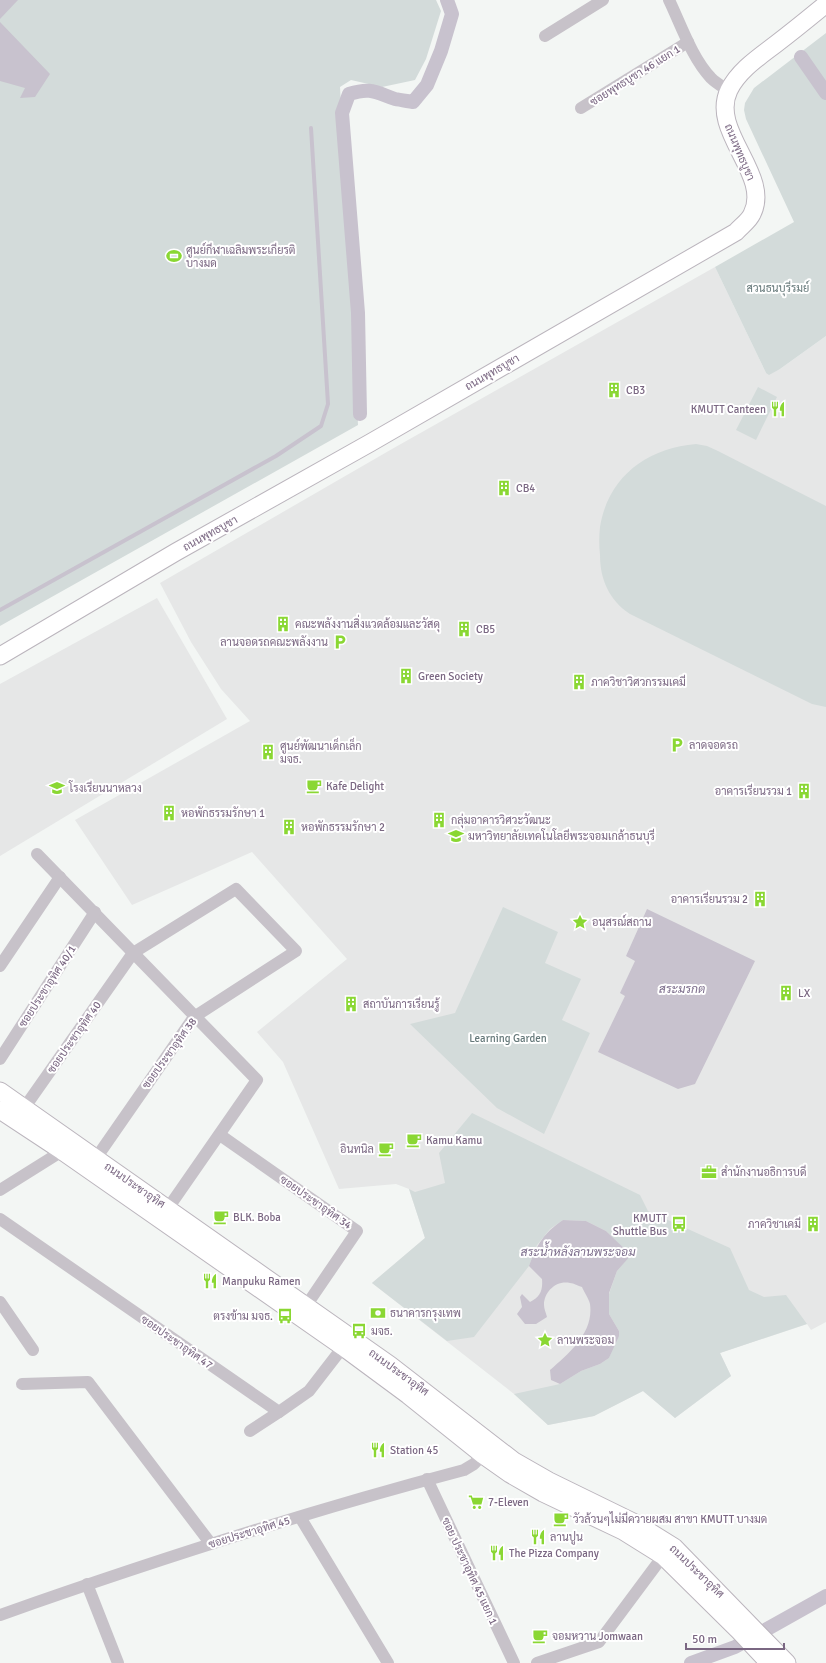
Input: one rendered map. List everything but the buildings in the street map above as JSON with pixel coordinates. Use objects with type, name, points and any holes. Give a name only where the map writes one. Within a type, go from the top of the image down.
[{"type":"main road","name":"ถนนพุทธบูชา","points":[[0,656],[176,552],[370,443],[736,232],[752,214],[756,200],[751,175],[727,122],[724,109],[729,91],[739,75],[752,63],[826,4]]},
{"type":"main road","name":"ถนนประชาอุทิศ","points":[[0,1091],[20,1114],[165,1214],[306,1306],[416,1384],[487,1450]]},
{"type":"main road","name":"ถนนประชาอุทิศ","points":[[0,1110],[20,1114]]},
{"type":"main road","name":"ถนนประชาอุทิศ","points":[[165,1214],[408,1395],[487,1450],[514,1461],[548,1481],[636,1524],[668,1551],[760,1644],[787,1663]]},
{"type":"main road","name":"ถนนประชาอุทิศ","points":[[760,1644],[769,1663]]},
{"type":"street","points":[[545,36],[603,0]]},
{"type":"street","points":[[669,0],[688,42],[702,67],[712,78],[729,91]]},
{"type":"street","name":"ซอยพุทธบูชา 46 แยก 1","points":[[581,108],[688,42]]},
{"type":"street","points":[[38,854],[194,1017],[257,1080],[165,1214]]},
{"type":"street","points":[[0,966],[60,877]]},
{"type":"street","name":"ซอยประชาอุทิศ 38","points":[[92,1163],[194,1017],[296,951],[236,889],[133,953]]},
{"type":"street","name":"ซอยประชาอุทิศ 40/1","points":[[0,1059],[95,912]]},
{"type":"street","name":"ซอยประชาอุทิศ 40","points":[[20,1114],[133,953]]},
{"type":"street","name":"ซอยประชาอุทิศ 34","points":[[220,1135],[357,1231],[306,1306]]},
{"type":"street","points":[[0,1190],[69,1147]]},
{"type":"street","name":"ซอยประชาอุทิศ 47","points":[[0,1219],[279,1412]]},
{"type":"street","points":[[0,1302],[32,1350]]},
{"type":"street","points":[[250,1430],[309,1392],[343,1347]]},
{"type":"street","points":[[22,1384],[88,1382],[211,1544]]},
{"type":"street","name":"ซอยประชาอุทิศ 45","points":[[0,1615],[87,1584],[300,1516],[464,1470],[474,1464],[487,1450]]},
{"type":"street","name":"ซอย ประชาอุทิศ 45 แยก 1","points":[[427,1480],[514,1663]]},
{"type":"street","points":[[300,1516],[388,1663]]},
{"type":"street","points":[[537,1663],[599,1642],[668,1551]]},
{"type":"street","points":[[87,1584],[118,1663]]},
{"type":"shaded area","name":"มหาวิทยาลัยเทคโนโลยีพระจอมเกล้าธนบุรี","points":[[715,267],[766,373],[780,369],[826,336],[826,1322],[811,1330],[807,1324],[720,1353],[731,1376],[675,1418],[643,1391],[594,1416],[548,1425],[514,1394],[372,1283],[425,1238],[409,1189],[396,1184],[339,1189],[283,1062],[257,1032],[347,959],[252,852],[132,905],[75,820],[250,721],[221,689],[191,642],[160,583],[392,449]]},
{"type":"shaded area","name":"โรงเรียนนาหลวง","points":[[157,598],[227,719],[0,856],[0,684]]},
{"type":"green space","name":"ศูนย์กีฬาเฉลิมพระเกียรติ บางมด","points":[[0,0],[436,0],[441,11],[426,59],[415,80],[382,87],[351,80],[340,87],[358,425],[0,626]]},
{"type":"green space","name":"สวนธนบุรีรมย์","points":[[826,33],[826,336],[780,369],[769,375],[766,373],[715,267],[794,222],[746,119],[744,110],[745,103],[754,88]]},
{"type":"green space","points":[[758,387],[777,397],[756,440],[736,430]]},
{"type":"green space","points":[[696,444],[707,446],[718,451],[826,506],[826,707],[812,704],[630,614],[616,602],[607,588],[600,564],[599,534],[604,509],[611,494],[621,480],[633,468],[646,459],[661,452]]},
{"type":"green space","name":"Learning Garden","points":[[503,907],[558,932],[545,963],[581,979],[562,1020],[590,1033],[544,1134],[497,1108],[410,1024],[455,1013]]},
{"type":"green space","points":[[472,1113],[640,1195],[648,1211],[730,1248],[749,1290],[764,1297],[786,1295],[807,1324],[720,1353],[731,1376],[675,1418],[643,1391],[594,1416],[548,1425],[514,1394],[560,1384],[581,1371],[600,1364],[609,1358],[619,1331],[609,1314],[609,1294],[617,1271],[630,1255],[606,1231],[586,1221],[563,1220],[550,1229],[537,1245],[529,1266],[474,1337],[447,1341],[372,1283],[425,1238],[409,1189],[415,1192],[445,1183],[439,1153]]},
{"type":"water","points":[[0,0],[18,0],[0,19]]},
{"type":"water","points":[[0,22],[50,74],[35,97],[20,98],[25,88],[0,81]]},
{"type":"water","name":"สระมรกต","points":[[647,909],[755,961],[695,1084],[678,1089],[598,1052],[625,996],[620,993],[635,961],[626,956]]},
{"type":"water","name":"สระน้ำหลังลานพระจอม","points":[[563,1220],[586,1221],[606,1231],[631,1255],[617,1271],[609,1293],[609,1314],[619,1331],[619,1336],[609,1358],[600,1364],[581,1371],[560,1384],[551,1380],[550,1370],[579,1342],[588,1324],[590,1304],[582,1287],[573,1283],[560,1283],[552,1288],[545,1300],[544,1306],[547,1317],[536,1324],[525,1324],[517,1314],[522,1307],[520,1297],[522,1294],[530,1302],[540,1293],[542,1287],[542,1279],[529,1266],[535,1251],[546,1235]]},
{"type":"waterway","points":[[360,414],[358,313],[342,113],[349,94],[356,92],[373,91],[395,99],[413,102],[427,85],[441,51],[452,14],[447,0]]},
{"type":"waterway","points":[[801,57],[826,93]]},
{"type":"waterway","points":[[0,610],[276,456],[321,426],[328,404],[311,128]]},
{"type":"waterway","points":[[691,1663],[735,1647],[826,1596]]},
{"type":"place","name":"ศูนย์กีฬาเฉลิมพระเกียรติ บางมด","points":[[174,256]]},
{"type":"place","name":"CB3","points":[[614,390]]},
{"type":"place","name":"KMUTT Canteen","points":[[778,409]]},
{"type":"place","name":"CB4","points":[[504,488]]},
{"type":"place","name":"คณะพลังงานสิ่งแวดล้อมและวัสดุ","points":[[283,624]]},
{"type":"place","name":"CB5","points":[[464,629]]},
{"type":"place","name":"ลานจอดรถคณะพลังงาน","points":[[340,642]]},
{"type":"place","name":"Green Society","points":[[406,676]]},
{"type":"place","name":"ภาควิชาวิศวกรรมเคมี","points":[[579,682]]},
{"type":"place","name":"ลาดจอดรถ","points":[[677,745]]},
{"type":"place","name":"ศูนย์พัฒนาเด็กเล็ก มจธ.","points":[[268,752]]},
{"type":"place","name":"Kafe Delight","points":[[314,786]]},
{"type":"place","name":"โรงเรียนนาหลวง","points":[[57,788]]},
{"type":"place","name":"อาคารเรียนรวม 1","points":[[804,791]]},
{"type":"place","name":"หอพักธรรมรักษา 1","points":[[169,813]]},
{"type":"place","name":"กลุ่มอาคารวิศวะวัฒนะ","points":[[439,820]]},
{"type":"place","name":"หอพักธรรมรักษา 2","points":[[289,827]]},
{"type":"place","name":"มหาวิทยาลัยเทคโนโลยีพระจอมเกล้าธนบุรี","points":[[456,836]]},
{"type":"place","name":"อาคารเรียนรวม 2","points":[[760,899]]},
{"type":"place","name":"อนุสรณ์สถาน","points":[[580,922]]},
{"type":"place","name":"LX","points":[[786,993]]},
{"type":"place","name":"สถาบันการเรียนรู้","points":[[351,1004]]},
{"type":"place","name":"Kamu Kamu","points":[[414,1140]]},
{"type":"place","name":"อินทนิล","points":[[386,1149]]},
{"type":"place","name":"สำนักงานอธิการบดี","points":[[709,1172]]},
{"type":"place","name":"BLK. Boba","points":[[221,1217]]},
{"type":"place","name":"KMUTT Shuttle Bus","points":[[679,1224]]},
{"type":"place","name":"ภาควิชาเคมี","points":[[813,1224]]},
{"type":"place","name":"Manpuku Ramen","points":[[210,1281]]},
{"type":"place","name":"ธนาคารกรุงเทพ","points":[[378,1313]]},
{"type":"place","name":"ตรงข้าม มจธ.","points":[[285,1316]]},
{"type":"place","name":"มจธ.","points":[[359,1331]]},
{"type":"place","name":"ลานพระจอม","points":[[545,1340]]},
{"type":"place","name":"Station 45","points":[[378,1450]]},
{"type":"place","name":"7-Eleven","points":[[476,1502]]},
{"type":"place","name":"วัวล้วนๆไม่มีควายผสม สาขา KMUTT บางมด","points":[[561,1519]]},
{"type":"place","name":"ลานปูน","points":[[538,1537]]},
{"type":"place","name":"The Pizza Company","points":[[497,1553]]},
{"type":"place","name":"จอมหวาน Jomwaan","points":[[540,1636]]}]
